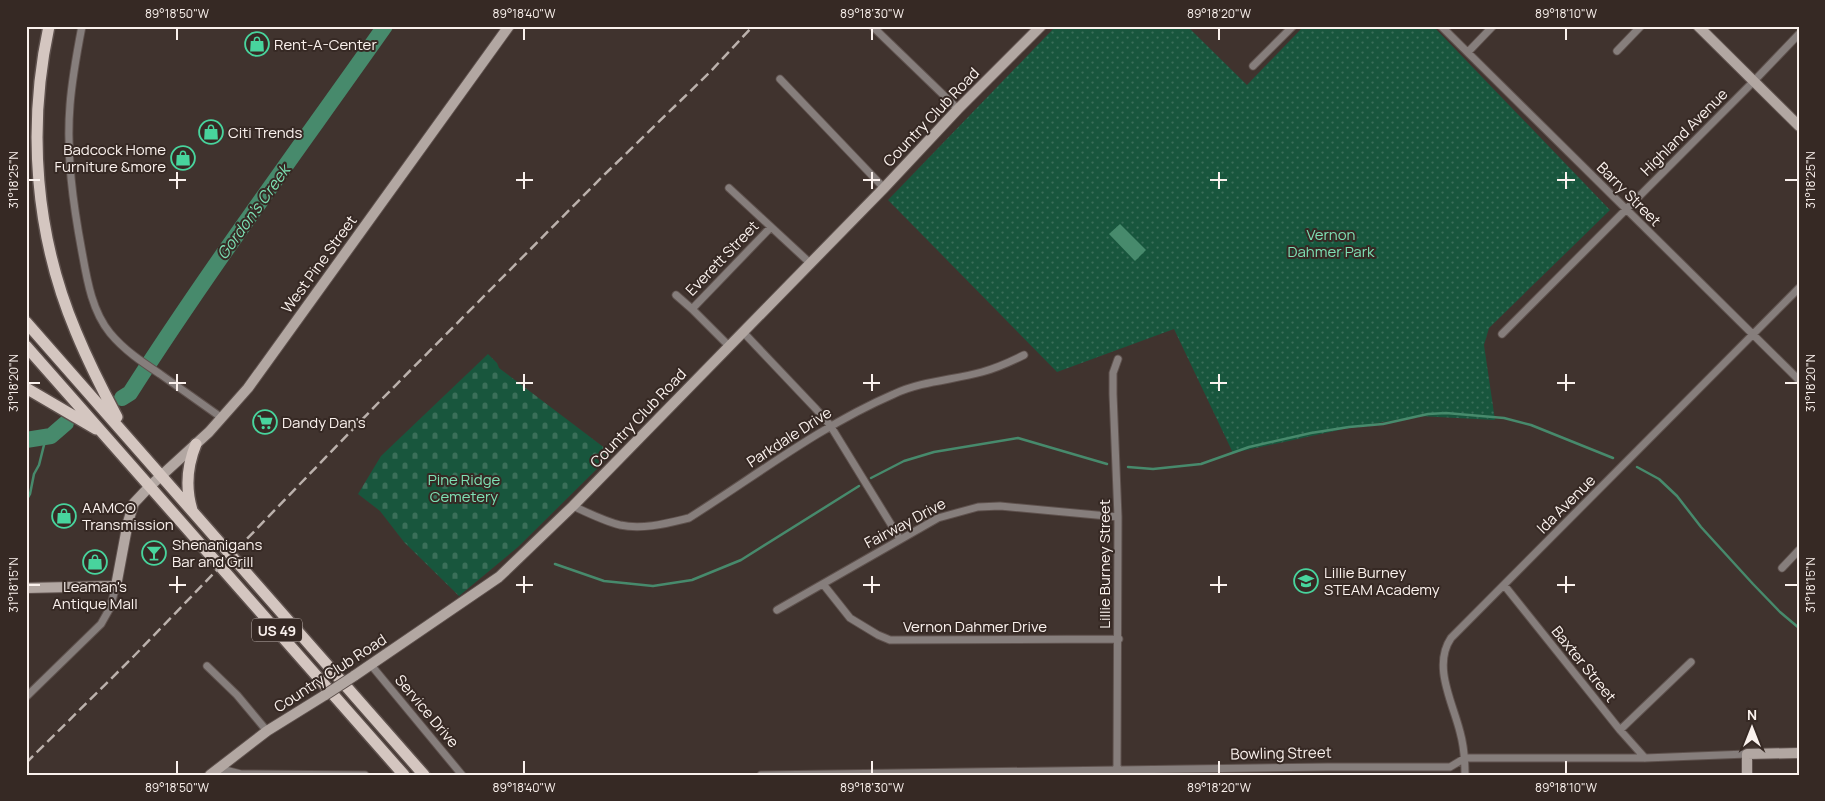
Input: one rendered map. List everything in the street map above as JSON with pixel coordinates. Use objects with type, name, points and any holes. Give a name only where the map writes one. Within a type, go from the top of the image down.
[{"type":"main road","points":[[49,26],[42,58],[37,119],[38,172],[44,223],[57,277],[76,331],[124,432]]},
{"type":"main road","name":"US 49","points":[[26,322],[424,775]]},
{"type":"main road","name":"US 49","points":[[26,346],[404,775]]},
{"type":"main road","points":[[26,388],[51,401],[108,437]]},
{"type":"main road","points":[[193,512],[187,478],[190,460],[196,444]]},
{"type":"street","points":[[82,26],[74,68],[69,146],[74,208],[87,278],[94,302],[110,332],[137,358],[222,418]]},
{"type":"street","name":"West Pine Street","points":[[116,586],[128,522],[134,503],[222,418],[271,356],[509,26]]},
{"type":"street","points":[[872,26],[958,110]]},
{"type":"street","name":"Country Club Road","points":[[214,771],[267,731],[371,666],[499,577],[573,506],[1040,26]]},
{"type":"street","points":[[1253,66],[1294,26]]},
{"type":"street","name":"Barry Street","points":[[1440,26],[1799,380]]},
{"type":"street","points":[[1468,52],[1493,26]]},
{"type":"street","points":[[1617,51],[1641,26]]},
{"type":"street","points":[[1698,26],[1799,126]]},
{"type":"street","name":"Highland Avenue","points":[[1502,334],[1799,34]]},
{"type":"street","points":[[780,79],[884,188]]},
{"type":"street","points":[[729,188],[810,263]]},
{"type":"street","name":"Everett Street","points":[[692,309],[771,227]]},
{"type":"street","name":"Ida Avenue","points":[[1465,775],[1465,758],[1460,733],[1443,667],[1446,644],[1799,288]]},
{"type":"street","name":"Everett Street","points":[[676,295],[729,346]]},
{"type":"street","points":[[743,332],[830,425],[900,539]]},
{"type":"street","name":"Parkdale Drive","points":[[573,506],[622,525],[665,524],[689,518],[830,425],[896,393],[920,384],[982,373],[1005,365],[1024,355]]},
{"type":"street","name":"Lillie Burney Street","points":[[1117,771],[1118,517],[1113,373],[1118,359]]},
{"type":"street","name":"Fairway Drive","points":[[777,610],[938,518],[978,506],[1000,506],[1118,517]]},
{"type":"street","points":[[1782,568],[1799,550]]},
{"type":"street","name":"Vernon Dahmer Drive","points":[[823,584],[850,618],[890,640],[1118,639]]},
{"type":"street","name":"Baxter Street","points":[[1504,585],[1620,730],[1646,758]]},
{"type":"street","points":[[26,588],[116,586],[110,608],[101,624],[26,697]]},
{"type":"street","points":[[1620,730],[1691,662]]},
{"type":"street","points":[[207,666],[237,695],[267,731]]},
{"type":"street","name":"Service Drive","points":[[371,666],[462,775]]},
{"type":"street","points":[[1747,754],[1747,775]]},
{"type":"street","name":"Bowling Street","points":[[761,775],[1450,767],[1465,758],[1646,758],[1799,754]]},
{"type":"street","points":[[214,771],[241,774],[364,775]]},
{"type":"green space","name":"Vernon Dahmer Park","points":[[1056,26],[1187,26],[1247,85],[1304,26],[1433,26],[1610,210],[1489,328],[1484,345],[1495,420],[1418,416],[1344,429],[1233,453],[1174,329],[1057,372],[888,200]]},
{"type":"green space","name":"Pine Ridge Cemetery","points":[[488,354],[497,363],[499,368],[610,452],[611,455],[518,547],[459,596],[404,542],[380,511],[358,494],[381,456]]},
{"type":"shaded area","points":[[1120,224],[1146,250],[1135,261],[1109,234]]},
{"type":"waterway","name":"Gordon's Creek","points":[[122,398],[130,393],[223,254],[385,26]]},
{"type":"waterway","points":[[1128,467],[1153,469],[1201,464],[1249,447],[1311,433],[1383,424],[1428,414],[1446,413],[1504,418],[1531,425],[1613,458]]},
{"type":"waterway","name":"Gordon's Creek","points":[[26,440],[51,436],[66,423]]},
{"type":"waterway","points":[[26,501],[30,494],[34,474],[39,465],[46,437]]},
{"type":"waterway","points":[[871,478],[904,461],[934,452],[1018,438],[1107,464]]},
{"type":"waterway","points":[[1637,467],[1659,479],[1677,496],[1701,527],[1753,584],[1780,612],[1799,628]]},
{"type":"waterway","points":[[555,564],[604,581],[653,586],[692,580],[741,560],[859,486]]},
{"type":"railway","points":[[26,763],[133,657],[382,399],[602,177],[710,72],[753,26]]},
{"type":"place","name":"Rent-A-Center","points":[[257,44]]},
{"type":"place","name":"Citi Trends","points":[[211,132]]},
{"type":"place","name":"Badcock Home Furniture &more","points":[[183,158]]},
{"type":"place","name":"Dandy Dan's","points":[[265,422]]},
{"type":"place","name":"AAMCO Transmission","points":[[64,516]]},
{"type":"place","name":"Shenanigans Bar and Grill","points":[[154,553]]},
{"type":"place","name":"Leaman's Antique Mall","points":[[95,562]]},
{"type":"place","name":"Lillie Burney STEAM Academy","points":[[1306,581]]}]
